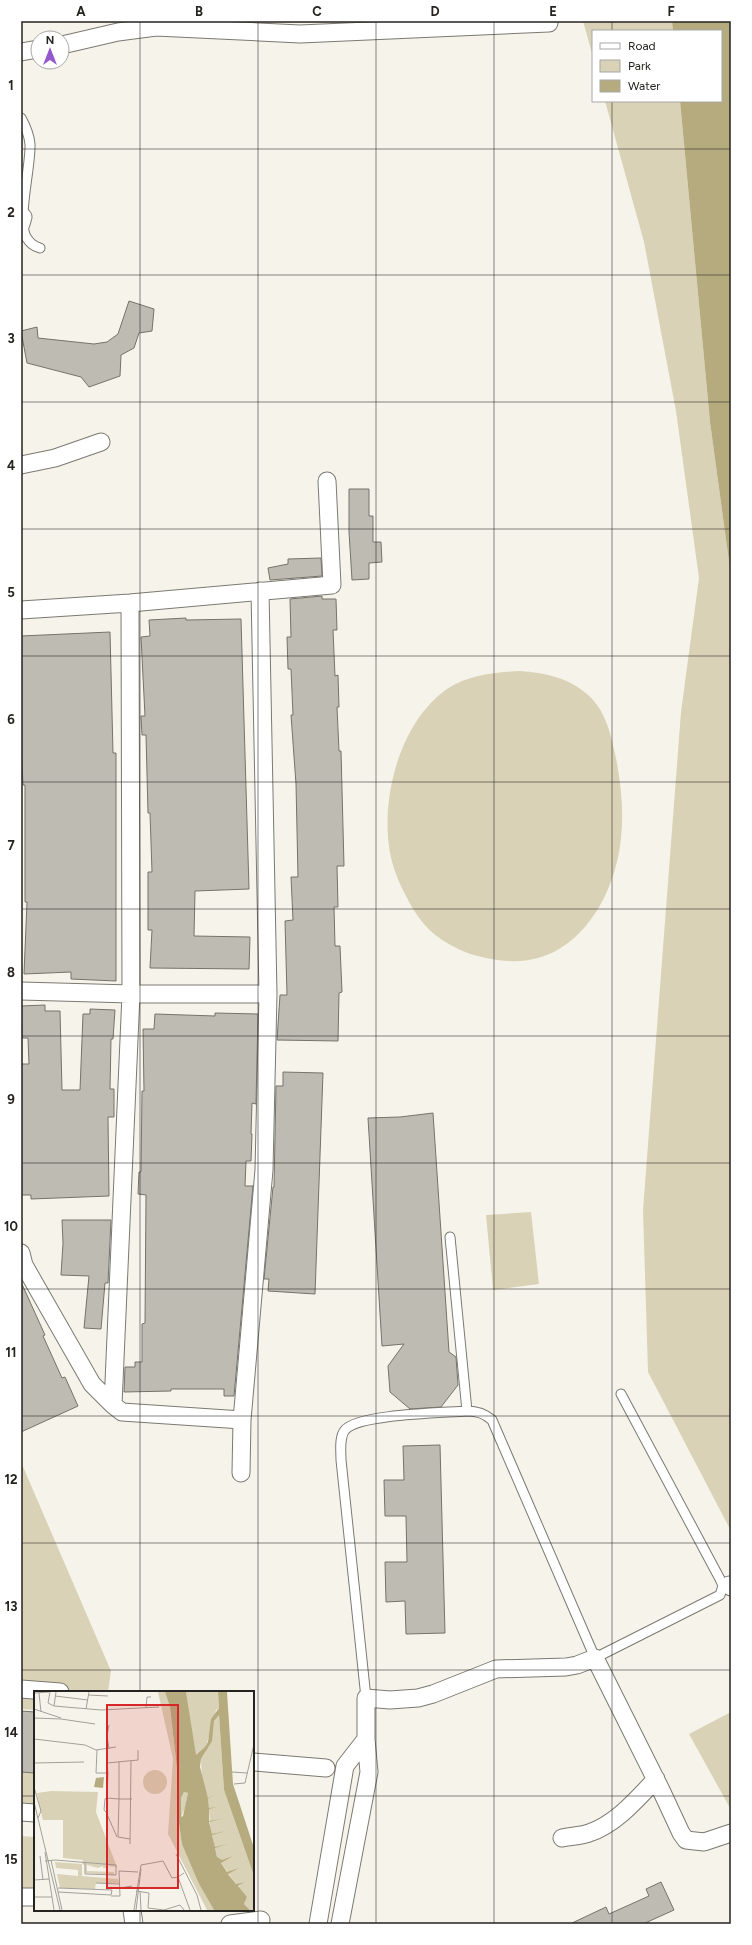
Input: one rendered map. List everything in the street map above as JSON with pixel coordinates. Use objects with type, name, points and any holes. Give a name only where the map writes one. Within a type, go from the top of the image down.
[{"type":"street","points":[[70,44],[118,32],[156,27],[300,34],[419,24],[549,23]]},
{"type":"street","points":[[22,459],[55,458],[101,442]]},
{"type":"street","points":[[21,610],[130,603],[332,585],[327,481]]},
{"type":"street","points":[[240,1473],[242,1420],[264,1170],[268,994],[260,591]]},
{"type":"street","points":[[113,1405],[131,994],[130,603]]},
{"type":"street","points":[[21,991],[131,994],[268,994]]},
{"type":"street","points":[[21,1253],[24,1265],[92,1384],[122,1412],[242,1420]]},
{"type":"street","points":[[340,1924],[369,1772],[366,1739],[366,1698],[390,1700],[418,1698],[433,1694],[496,1669],[566,1667],[577,1665],[595,1658],[656,1779],[681,1833],[686,1840],[704,1842],[731,1833]]},
{"type":"street","points":[[21,1689],[47,1691]]},
{"type":"street","points":[[318,1924],[345,1766],[366,1739]]},
{"type":"street","points":[[254,1762],[326,1768]]},
{"type":"street","points":[[562,1838],[589,1833],[611,1821],[632,1805],[656,1779]]},
{"type":"street","points":[[21,1812],[34,1813]]},
{"type":"street","points":[[21,1897],[34,1897]]},
{"type":"street","points":[[132,1911],[134,1924]]},
{"type":"street","points":[[230,1924],[261,1920]]},
{"type":"lane","points":[[21,118],[28,131],[30,145],[22,221],[25,235],[32,245],[40,248]]},
{"type":"lane","points":[[450,1237],[467,1411]]},
{"type":"lane","points":[[366,1698],[341,1460],[341,1441],[345,1430],[355,1424],[372,1418],[476,1411],[486,1415],[492,1420],[595,1658],[717,1597],[722,1590],[721,1581],[621,1394]]},
{"type":"green space","points":[[583,21],[672,21],[673,30],[592,30],[592,53]]},
{"type":"green space","points":[[605,102],[680,102],[710,422],[731,576],[731,1531],[648,1372],[643,1210],[681,712],[699,578],[676,411],[644,242]]},
{"type":"green space","points":[[520,671],[538,673],[564,680],[587,694],[599,708],[607,723],[616,758],[622,798],[622,828],[617,861],[610,883],[600,905],[588,924],[572,940],[553,952],[531,960],[507,961],[478,956],[450,945],[434,934],[422,921],[403,891],[396,875],[390,853],[388,809],[391,786],[397,763],[406,741],[417,721],[431,703],[447,689],[464,680],[492,673]]},
{"type":"green space","points":[[531,1212],[539,1284],[493,1290],[486,1215]]},
{"type":"green space","points":[[21,1462],[111,1671],[108,1691],[34,1691],[34,1710],[21,1709]]},
{"type":"green space","points":[[731,1712],[731,1807],[730,1808],[689,1734]]},
{"type":"green space","points":[[21,1772],[34,1773],[34,1804],[21,1803]]},
{"type":"green space","points":[[21,1836],[34,1837],[34,1888],[21,1888]]},
{"type":"water","points":[[672,21],[731,21],[731,576],[710,422],[680,102],[722,102],[722,30],[673,30]]},
{"type":"building","points":[[129,301],[154,309],[152,331],[139,333],[134,348],[121,355],[120,376],[89,387],[81,377],[27,363],[21,331],[37,327],[38,338],[94,344],[107,342],[118,334]]},
{"type":"building","points":[[349,489],[369,489],[369,516],[373,516],[373,542],[381,542],[382,562],[369,563],[369,579],[352,580],[349,532]]},
{"type":"building","points":[[321,558],[322,576],[270,580],[268,568],[288,564],[288,559]]},
{"type":"building","points":[[322,596],[322,599],[336,599],[337,630],[333,630],[335,676],[338,675],[339,707],[337,707],[339,751],[341,751],[344,866],[337,866],[338,907],[334,907],[335,946],[340,946],[342,992],[339,993],[338,1041],[277,1040],[280,995],[287,995],[285,921],[293,920],[291,877],[298,877],[296,784],[291,715],[293,715],[291,669],[288,669],[287,637],[291,637],[290,599]]},
{"type":"building","points":[[186,618],[186,620],[241,619],[249,889],[195,891],[194,936],[250,937],[249,969],[150,968],[152,930],[148,930],[148,872],[152,872],[150,813],[148,813],[146,735],[142,735],[141,716],[145,716],[141,637],[150,636],[149,620]]},
{"type":"building","points":[[110,632],[113,753],[116,753],[116,981],[71,979],[71,972],[24,974],[27,902],[25,902],[25,785],[23,785],[21,745],[21,636]]},
{"type":"building","points":[[45,1005],[45,1011],[60,1011],[62,1090],[80,1090],[83,1014],[90,1014],[90,1009],[115,1010],[113,1039],[111,1039],[110,1089],[114,1089],[114,1117],[108,1117],[109,1196],[31,1199],[31,1195],[21,1195],[21,1064],[29,1064],[28,1038],[22,1038],[21,1006]]},
{"type":"building","points":[[215,1013],[258,1014],[256,1104],[252,1103],[251,1161],[246,1161],[245,1186],[253,1186],[234,1396],[224,1396],[224,1389],[171,1389],[171,1391],[124,1392],[125,1367],[135,1367],[135,1362],[142,1362],[142,1324],[145,1323],[146,1195],[138,1194],[139,1172],[141,1172],[142,1091],[144,1091],[143,1029],[154,1029],[155,1014],[215,1016]]},
{"type":"building","points":[[283,1072],[323,1073],[315,1294],[268,1291],[269,1279],[264,1279],[274,1187],[276,1086],[283,1086]]},
{"type":"building","points":[[433,1113],[449,1352],[456,1357],[458,1385],[441,1407],[410,1409],[390,1392],[388,1366],[404,1344],[382,1346],[368,1118],[400,1117]]},
{"type":"building","points":[[62,1220],[111,1220],[108,1283],[105,1283],[101,1329],[84,1328],[89,1276],[61,1275],[63,1243]]},
{"type":"building","points":[[21,1282],[45,1335],[43,1336],[62,1378],[65,1377],[78,1406],[21,1432]]},
{"type":"building","points":[[440,1445],[445,1633],[406,1634],[405,1601],[386,1602],[385,1562],[407,1562],[406,1516],[385,1516],[384,1480],[404,1480],[403,1446]]},
{"type":"building","points":[[21,1711],[34,1712],[34,1773],[21,1772]]},
{"type":"building","points":[[661,1882],[674,1910],[643,1924],[570,1924],[606,1907],[609,1914],[649,1896],[646,1889]]}]
